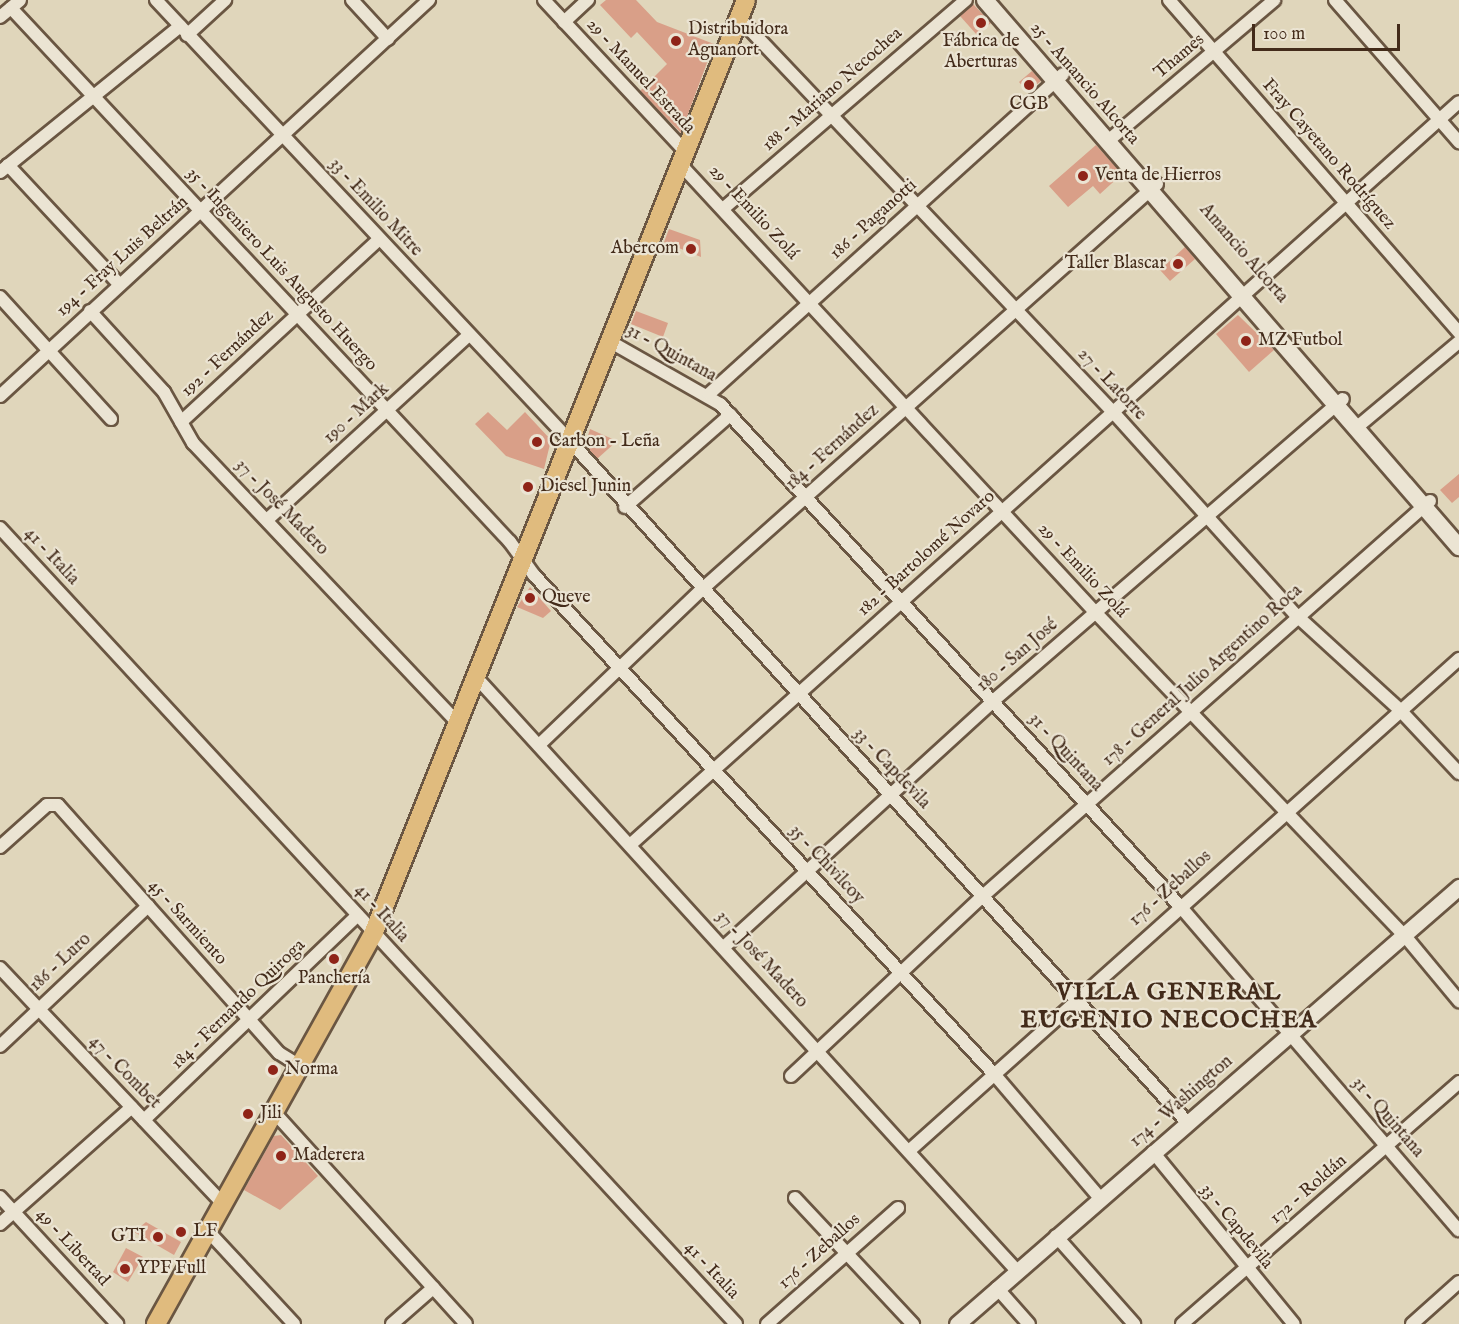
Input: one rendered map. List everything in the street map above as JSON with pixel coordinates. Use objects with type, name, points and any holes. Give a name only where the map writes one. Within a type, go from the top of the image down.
[{"type":"main road","points":[[156,1324],[221,1202],[374,932],[746,0]]},
{"type":"main road","name":"25 - Amancio Alcorta","points":[[985,0],[1060,77],[1339,402]]},
{"type":"main road","points":[[998,0],[1060,77]]},
{"type":"main road","points":[[1339,402],[1427,503],[1459,534]]},
{"type":"main road","points":[[1427,503],[1459,547]]},
{"type":"street","name":"33 - Emilio Mitre","points":[[156,0],[569,440]]},
{"type":"street","points":[[119,284],[4,168],[95,94],[225,0]]},
{"type":"street","points":[[352,0],[388,39]]},
{"type":"street","name":"194 - Fray Luis Beltrán","points":[[0,396],[429,0]]},
{"type":"street","name":"29 - Manuel Estrada","points":[[544,0],[682,158]]},
{"type":"street","points":[[564,22],[588,0]]},
{"type":"street","name":"188 - Mariano Necochea","points":[[724,208],[966,0]]},
{"type":"street","name":"Fray Cayetano Rodríguez","points":[[1169,0],[1459,333]]},
{"type":"street","name":"Thames","points":[[1111,138],[1274,0]]},
{"type":"street","points":[[1335,0],[1459,142]]},
{"type":"street","points":[[0,17],[15,4]]},
{"type":"street","name":"35 - Ingeniero Luis Augusto Huergo","points":[[15,4],[296,315],[522,559]]},
{"type":"street","name":"27 - Latorre","points":[[739,18],[1113,412],[1296,615],[1400,709],[1459,773]]},
{"type":"street","name":"186 - Paganotti","points":[[709,394],[1060,77]]},
{"type":"street","name":"182 - Bartolomé Novaro","points":[[630,845],[1246,293],[1345,201],[1459,102]]},
{"type":"street","name":"29 - Emilio Zolá","points":[[682,158],[724,208],[811,300],[1095,612],[1287,810],[1405,936],[1459,1001]]},
{"type":"street","name":"184 - Fernández","points":[[539,745],[700,591],[906,405],[1154,187]]},
{"type":"street","name":"192 - Fernández","points":[[181,422],[379,239]]},
{"type":"street","points":[[0,297],[111,419]]},
{"type":"street","name":"37 - José Madero","points":[[90,311],[164,392],[193,443],[268,519],[458,723]]},
{"type":"street","name":"190 - Mark","points":[[268,519],[469,335]]},
{"type":"street","name":"31 - Quintana","points":[[609,341],[709,394],[730,415],[1179,905],[1459,1230]]},
{"type":"street","points":[[1359,426],[1459,342]]},
{"type":"street","name":"180 - San José","points":[[724,947],[993,701],[1339,402]]},
{"type":"street","points":[[625,507],[730,415]]},
{"type":"street","name":"33 - Capdevila","points":[[569,440],[700,591],[984,895],[1187,1122]]},
{"type":"street","name":"178 - General Julio Argentino Roca","points":[[791,1076],[899,972],[984,895],[1088,805],[1296,615],[1427,503]]},
{"type":"street","name":"41 - Italia","points":[[0,528],[736,1324]]},
{"type":"street","name":"35 - Chivilcoy","points":[[522,559],[712,770],[994,1074],[1100,1198]]},
{"type":"street","name":"176 - Zeballos","points":[[910,1150],[1179,905],[1459,659]]},
{"type":"street","name":"37 - José Madero","points":[[476,677],[819,1048],[1017,1271]]},
{"type":"street","name":"45 - Sarmiento","points":[[0,846],[52,802],[249,1020],[298,1065]]},
{"type":"street","name":"174 - Washington","points":[[957,1324],[1459,887]]},
{"type":"street","name":"186 - Luro","points":[[0,1046],[148,906]]},
{"type":"street","name":"184 - Fernando Quiroga","points":[[144,1120],[358,915]]},
{"type":"street","name":"47 - Combet","points":[[0,968],[221,1202]]},
{"type":"street","name":"172 - Roldán","points":[[1182,1324],[1459,1082]]},
{"type":"street","points":[[0,1224],[132,1107]]},
{"type":"street","points":[[273,1111],[466,1324]]},
{"type":"street","name":"33 - Capdevila","points":[[1153,1152],[1294,1324]]},
{"type":"street","name":"49 - Libertad","points":[[0,1197],[117,1324]]},
{"type":"street","points":[[795,1198],[913,1324]]},
{"type":"street","name":"176 - Zeballos","points":[[767,1324],[898,1208]]},
{"type":"street","points":[[207,1230],[294,1324]]},
{"type":"street","points":[[1056,1236],[1134,1324]]},
{"type":"street","points":[[1412,1324],[1459,1282]]},
{"type":"street","points":[[392,1324],[433,1288]]},
{"type":"street","points":[[998,1288],[1029,1324]]},
{"type":"building","points":[[606,0],[636,0],[657,22],[714,44],[681,133],[640,91],[667,64],[637,32],[631,38],[600,5]]},
{"type":"building","points":[[973,4],[991,23],[977,35],[960,16]]},
{"type":"building","name":"CGB","points":[[1032,71],[1041,81],[1028,92],[1019,82]]},
{"type":"building","name":"Venta de Hierros","points":[[1096,145],[1122,174],[1100,194],[1093,186],[1068,207],[1049,186]]},
{"type":"building","name":"Abercom","points":[[669,229],[700,240],[701,257],[664,242]]},
{"type":"building","name":"Taller Blascar","points":[[1185,247],[1195,259],[1170,281],[1160,270]]},
{"type":"building","points":[[636,311],[668,323],[663,337],[631,324]]},
{"type":"building","name":"MZ Futbol","points":[[1238,315],[1274,350],[1249,372],[1216,334]]},
{"type":"building","name":"Carbon - Leña","points":[[488,412],[507,430],[525,412],[551,440],[544,469],[506,456],[475,424]]},
{"type":"building","points":[[590,429],[617,441],[597,459],[585,446]]},
{"type":"building","points":[[1459,474],[1459,497],[1452,503],[1440,490]]},
{"type":"building","name":"Queve","points":[[530,587],[551,611],[543,618],[517,607]]},
{"type":"building","name":"Maderera","points":[[281,1135],[318,1176],[280,1210],[244,1190],[274,1136]]},
{"type":"building","name":"GTI","points":[[146,1222],[181,1242],[174,1255],[134,1232]]},
{"type":"building","name":"YPF Full","points":[[126,1248],[143,1257],[128,1282],[113,1272]]},
{"type":"place","name":"Fábrica de Aberturas","points":[[981,23]]},
{"type":"place","name":"Distribuidora Aguanort","points":[[676,41]]},
{"type":"place","name":"CGB","points":[[1029,85]]},
{"type":"place","name":"Venta de Hierros","points":[[1083,176]]},
{"type":"place","name":"Abercom","points":[[691,249]]},
{"type":"place","name":"Taller Blascar","points":[[1178,264]]},
{"type":"place","name":"MZ Futbol","points":[[1246,341]]},
{"type":"place","name":"Carbon - Leña","points":[[537,442]]},
{"type":"place","name":"Diesel Junin","points":[[528,487]]},
{"type":"place","name":"Queve","points":[[530,598]]},
{"type":"place","name":"Panchería","points":[[334,959]]},
{"type":"place","name":"Norma","points":[[273,1070]]},
{"type":"place","name":"Jili","points":[[248,1114]]},
{"type":"place","name":"Maderera","points":[[281,1156]]},
{"type":"place","name":"LF","points":[[181,1232]]},
{"type":"place","name":"GTI","points":[[158,1237]]},
{"type":"place","name":"YPF Full","points":[[125,1269]]},
{"type":"district","name":"VILLA GENERAL EUGENIO NECOCHEA","points":[[1169,1007]]}]
